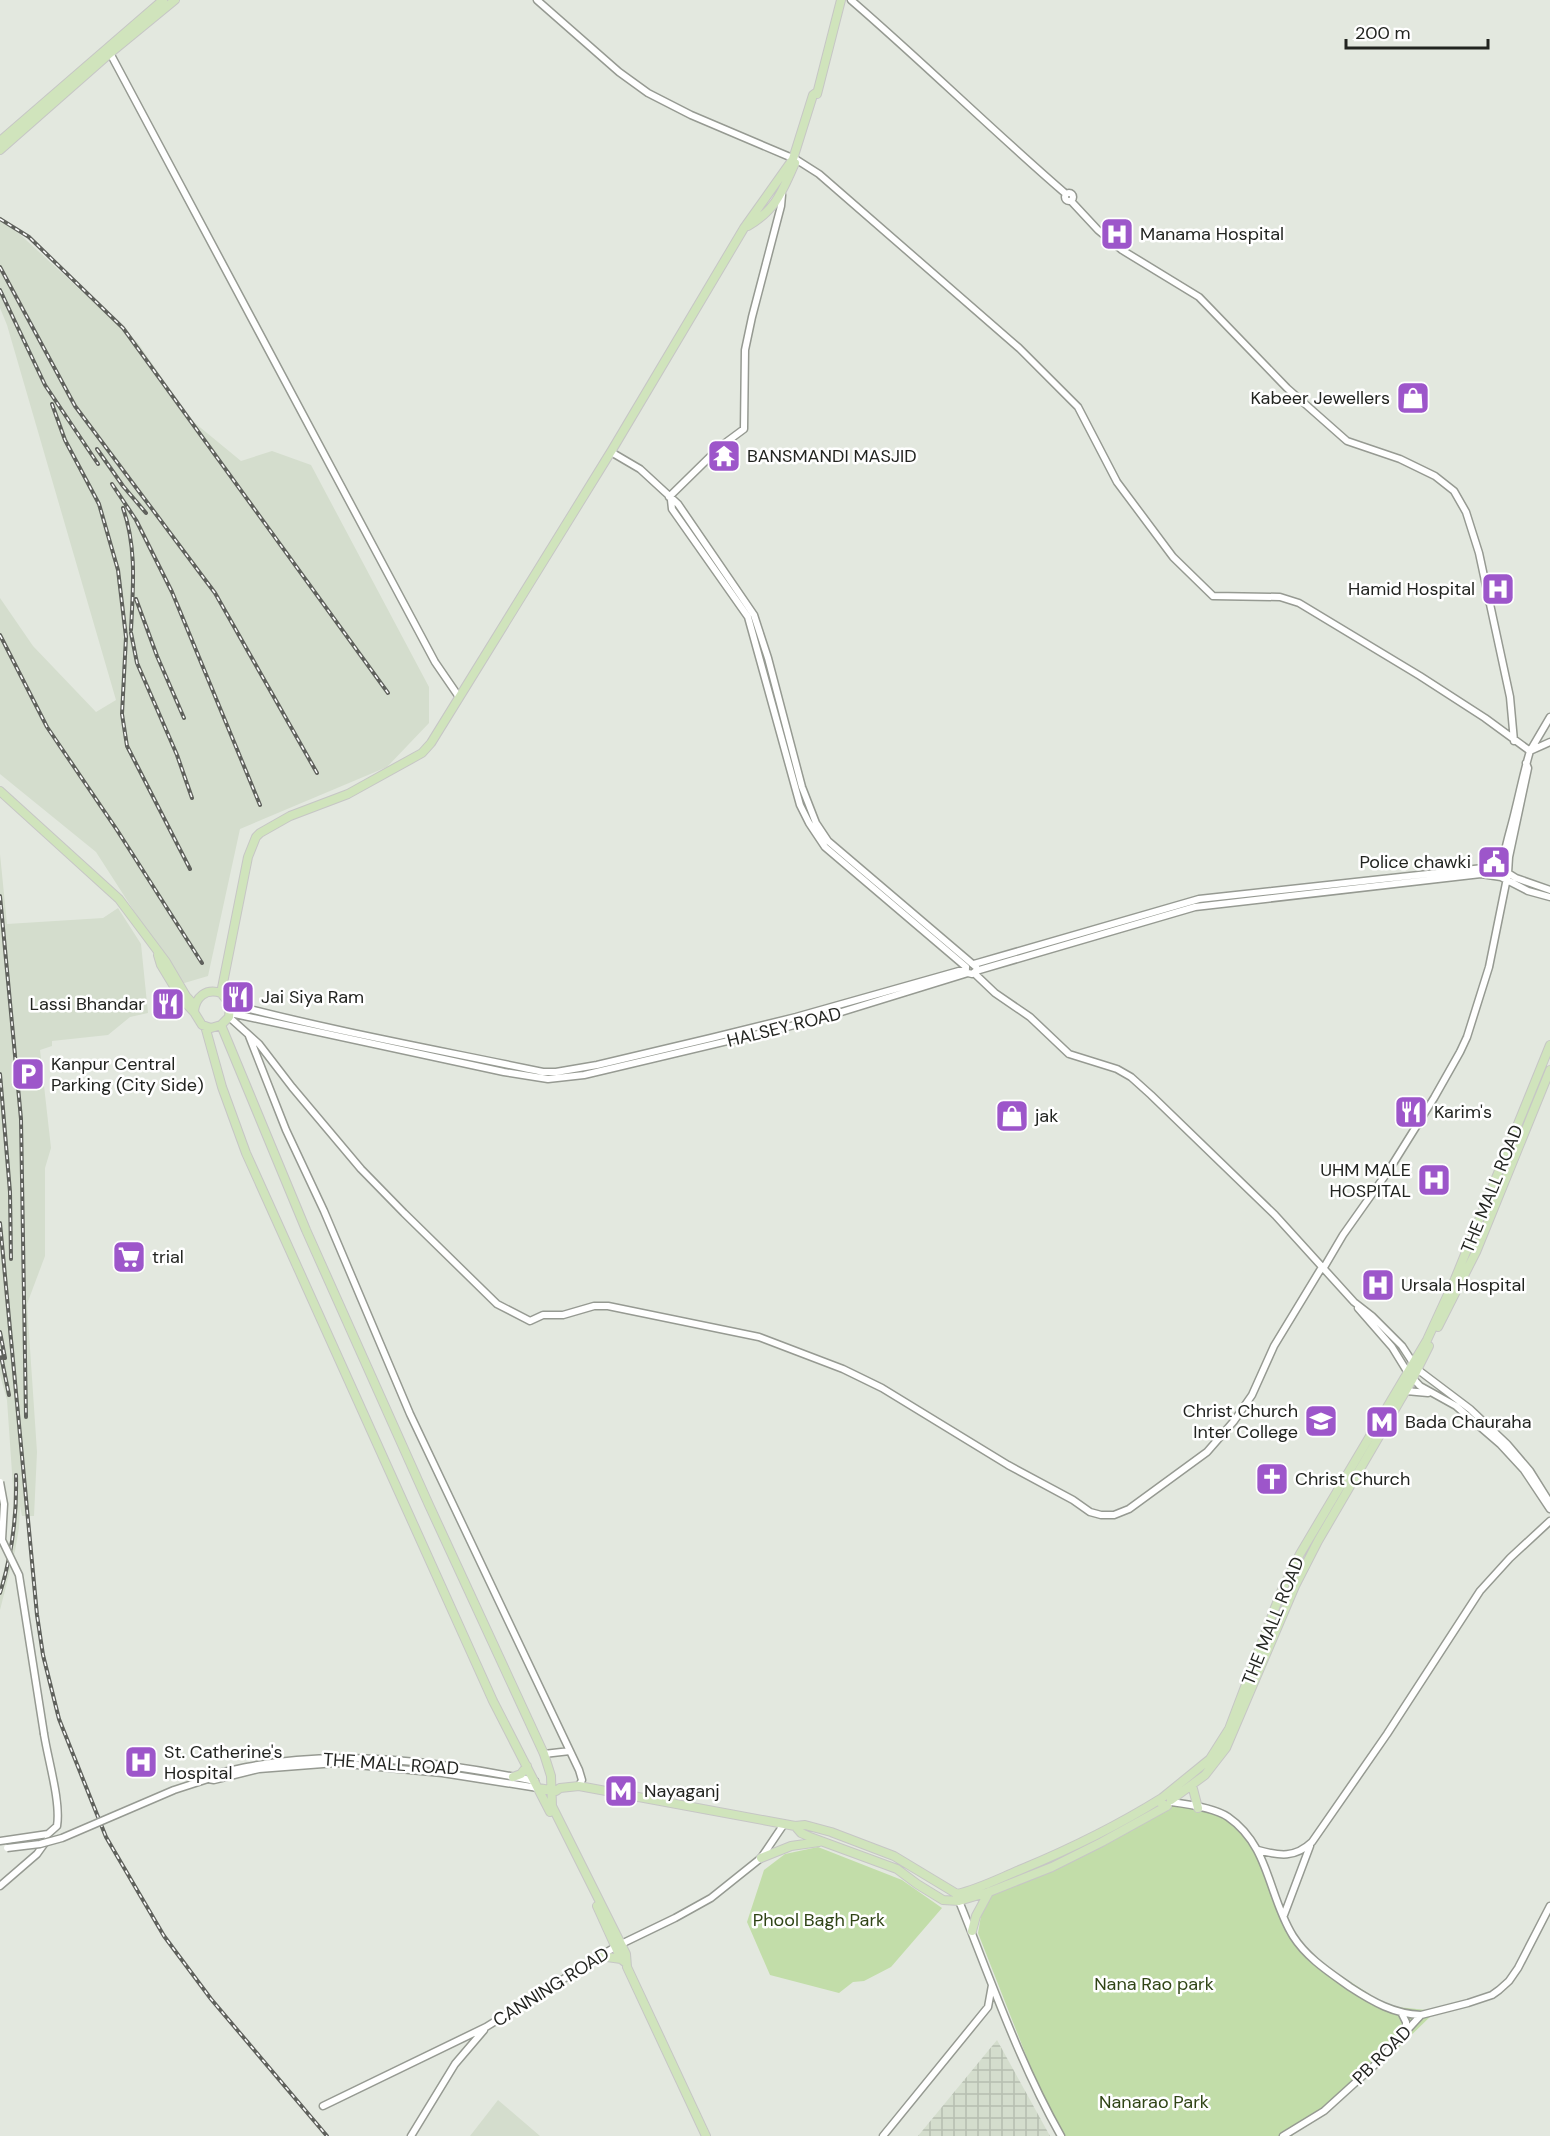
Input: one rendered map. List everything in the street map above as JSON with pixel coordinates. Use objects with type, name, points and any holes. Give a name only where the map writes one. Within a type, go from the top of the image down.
[{"type":"main road","points":[[0,150],[163,0]]},
{"type":"main road","points":[[0,141],[104,54],[175,0]]},
{"type":"main road","points":[[0,791],[112,891],[166,962],[195,1009],[200,1022],[211,1028],[221,1025],[229,1011],[221,993],[248,857],[256,837],[290,816],[348,794],[422,753],[431,743],[611,453],[744,228],[795,160],[817,97],[816,92],[841,0]]},
{"type":"main road","points":[[744,228],[757,220],[782,195],[786,175]]},
{"type":"main road","points":[[767,196],[775,203]]},
{"type":"main road","points":[[768,209],[779,214]]},
{"type":"main road","points":[[156,948],[161,965],[181,998],[195,1009]]},
{"type":"main road","points":[[181,987],[200,996],[210,992],[221,993]]},
{"type":"main road","points":[[195,1009],[200,996]]},
{"type":"main road","points":[[221,1025],[314,1248],[544,1754],[554,1787],[552,1806],[706,2136]]},
{"type":"main road","points":[[205,1026],[222,1087],[246,1153],[493,1701],[618,1946]]},
{"type":"main road","name":"THE MALL ROAD","points":[[1416,1366],[1455,1279],[1550,1045]]},
{"type":"main road","name":"THE MALL ROAD","points":[[958,1897],[1054,1856],[1167,1801],[1206,1763],[1220,1744],[1236,1712],[1281,1592],[1300,1554],[1416,1366],[1476,1252],[1550,1070]]},
{"type":"main road","name":"THE MALL ROAD","points":[[795,1826],[801,1833],[821,1842],[897,1869],[916,1884],[943,1900],[989,1892],[1052,1867],[1102,1842],[1192,1785],[1212,1767],[1226,1748],[1295,1586],[1406,1391],[1410,1375]]},
{"type":"main road","points":[[513,1777],[524,1771],[527,1766]]},
{"type":"main road","name":"THE MALL ROAD","points":[[536,1784],[554,1787],[579,1786],[795,1826],[814,1827],[894,1856],[958,1897]]},
{"type":"main road","points":[[1192,1785],[1198,1808]]},
{"type":"main road","points":[[761,1857],[791,1846],[821,1842]]},
{"type":"main road","points":[[972,1931],[976,1916],[989,1892]]},
{"type":"main road","points":[[600,1956],[623,1961]]},
{"type":"street","points":[[537,0],[619,72],[648,93],[691,115],[795,160],[841,191],[1019,348],[1078,407],[1117,482],[1173,557],[1213,596],[1280,597],[1299,603],[1420,676],[1485,718],[1530,751]]},
{"type":"street","points":[[851,0],[938,76],[1066,194],[1072,195],[1071,201],[1098,230],[1122,250],[1199,297],[1287,388],[1347,441],[1400,459],[1435,476],[1454,491],[1466,512],[1478,548],[1510,697],[1514,741]]},
{"type":"street","points":[[104,54],[435,662],[459,697]]},
{"type":"street","points":[[670,498],[721,446],[744,429],[745,350],[782,195]]},
{"type":"street","points":[[611,453],[640,469],[678,504],[754,615],[780,717],[802,787],[816,823],[828,841],[995,993],[1030,1017],[1069,1054],[1106,1064],[1131,1077],[1275,1215],[1354,1302],[1392,1347],[1410,1375],[1424,1389],[1462,1411],[1500,1444],[1524,1470],[1550,1509]]},
{"type":"street","points":[[229,1011],[361,1169],[500,1305],[530,1321],[543,1315],[563,1316],[594,1306],[608,1306],[759,1337],[843,1369],[882,1388],[1008,1465],[1095,1514],[1114,1515],[1129,1509],[1207,1452],[1245,1407],[1274,1346],[1343,1235],[1389,1170],[1460,1052],[1489,967],[1524,767],[1530,751],[1550,717]]},
{"type":"street","points":[[1530,751],[1550,742]]},
{"type":"street","points":[[229,1011],[539,1078],[604,1067],[907,988],[1198,899],[1483,868],[1550,890]]},
{"type":"street","points":[[1504,875],[1528,891],[1550,897]]},
{"type":"street","name":"HALSEY ROAD","points":[[650,1055],[824,1017],[907,988]]},
{"type":"street","points":[[822,1009],[824,1017]]},
{"type":"street","points":[[248,1032],[282,1120],[324,1211],[410,1414],[581,1775],[579,1786]]},
{"type":"street","points":[[356,1037],[556,1075],[597,1072],[604,1067]]},
{"type":"street","points":[[504,1072],[506,1064]]},
{"type":"street","points":[[1354,1302],[1372,1316],[1402,1346],[1416,1366],[1470,1409],[1507,1444],[1530,1471],[1550,1503]]},
{"type":"street","points":[[1406,1391],[1435,1395]]},
{"type":"street","points":[[0,1482],[3,1504],[2,1540],[20,1575],[58,1818],[54,1830],[48,1834],[0,1841]]},
{"type":"street","points":[[1283,1915],[1311,1842],[1385,1738],[1480,1591],[1510,1558],[1550,1521]]},
{"type":"street","points":[[544,1754],[570,1751]]},
{"type":"street","name":"THE MALL ROAD","points":[[4,1849],[62,1838],[174,1790],[208,1779],[214,1780],[259,1769],[310,1761],[366,1759],[450,1767],[513,1777],[536,1784]]},
{"type":"street","name":"THE MALL ROAD","points":[[310,1761],[373,1765],[536,1784]]},
{"type":"street","points":[[1167,1801],[1229,1817],[1250,1838],[1258,1850],[1283,1915],[1299,1944],[1319,1965],[1383,2006],[1402,2014],[1421,2014]]},
{"type":"street","name":"CANNING ROAD","points":[[486,2027],[600,1956],[711,1898],[761,1857],[784,1824]]},
{"type":"street","points":[[0,1886],[47,1844],[48,1834]]},
{"type":"street","points":[[1258,1850],[1272,1854],[1292,1854],[1299,1852],[1311,1842]]},
{"type":"street","points":[[958,1897],[1004,2011],[1061,2136]]},
{"type":"street","name":"PB ROAD","points":[[1283,2136],[1324,2112],[1378,2062],[1421,2014],[1492,1995],[1499,1990],[1518,1968],[1550,1906]]},
{"type":"street","points":[[883,2136],[988,2007],[992,1982]]},
{"type":"street","points":[[988,2007],[1004,2011]]},
{"type":"street","points":[[1402,2014],[1406,2022],[1406,2033]]},
{"type":"street","points":[[323,2106],[486,2027]]},
{"type":"street","points":[[411,2136],[455,2064],[486,2027]]},
{"type":"shaded area","points":[[0,216],[138,343],[190,419],[241,461],[272,451],[311,465],[429,687],[429,723],[387,767],[240,829],[208,976],[181,984],[96,852],[0,774],[0,598],[33,646],[96,712],[116,700],[7,325],[0,308]]},
{"type":"shaded area","points":[[0,854],[7,924],[103,918],[118,908],[141,944],[148,1013],[130,1017],[108,1035],[52,1041],[52,1046],[40,1050],[51,1148],[45,1168],[45,1256],[27,1304],[37,1452],[34,1516],[22,1516],[20,1506],[15,1551],[0,1610],[0,1589],[10,1542],[14,1502],[7,1400],[0,1375]]},
{"type":"shaded area","name":"Christ Church Inter College","points":[[1316,1407],[1335,1417],[1327,1436],[1307,1425]]},
{"type":"shaded area","points":[[997,2040],[1050,2136],[918,2136]]},
{"type":"shaded area","points":[[498,2100],[540,2136],[470,2136]]},
{"type":"green space","name":"Nana Rao park","points":[[1171,1805],[1198,1808],[1231,1820],[1252,1841],[1291,1932],[1312,1957],[1388,2006],[1436,2011],[1395,2051],[1292,2136],[1061,2136],[1051,2119],[978,1933],[982,1910],[991,1895]]},
{"type":"green space","name":"Phool Bagh Park","points":[[818,1847],[902,1880],[942,1908],[891,1967],[864,1981],[853,1982],[839,1993],[770,1975],[747,1922],[764,1870],[785,1854]]},
{"type":"railway","points":[[0,219],[29,237],[123,328],[388,693]]},
{"type":"railway","points":[[0,267],[75,406],[215,593],[317,773]]},
{"type":"railway","points":[[0,290],[45,385],[98,464]]},
{"type":"railway","points":[[52,404],[65,440],[99,504],[118,570],[126,637],[122,714],[127,746],[190,869]]},
{"type":"railway","points":[[97,449],[123,486],[146,513]]},
{"type":"railway","points":[[112,484],[136,520],[172,592],[260,805]]},
{"type":"railway","points":[[123,508],[132,553],[131,630]]},
{"type":"railway","points":[[136,599],[157,656],[184,718]]},
{"type":"railway","points":[[131,633],[137,663],[177,755],[192,798]]},
{"type":"railway","points":[[0,635],[47,727],[117,830],[202,963]]},
{"type":"railway","points":[[0,896],[21,1119],[26,1417]]},
{"type":"railway","points":[[0,1074],[10,1192],[11,1259]]},
{"type":"railway","points":[[0,1223],[37,1615],[43,1655],[59,1719],[106,1837],[164,1936],[211,1999],[327,2136]]},
{"type":"railway","points":[[0,1332],[5,1358]]},
{"type":"railway","points":[[0,1351],[9,1395]]},
{"type":"railway","points":[[0,1593],[13,1535],[16,1475]]},
{"type":"place","name":"Manama Hospital","points":[[1117,234]]},
{"type":"place","name":"Kabeer Jewellers","points":[[1413,398]]},
{"type":"place","name":"BANSMANDI MASJID","points":[[724,456]]},
{"type":"place","name":"Hamid Hospital","points":[[1498,589]]},
{"type":"place","name":"Police chawki","points":[[1494,862]]},
{"type":"place","name":"Jai Siya Ram","points":[[238,997]]},
{"type":"place","name":"Lassi Bhandar","points":[[168,1004]]},
{"type":"place","name":"Kanpur Central Parking (City Side)","points":[[28,1074]]},
{"type":"place","name":"Karim's","points":[[1411,1112]]},
{"type":"place","name":"jak","points":[[1012,1116]]},
{"type":"place","name":"UHM MALE HOSPITAL","points":[[1434,1180]]},
{"type":"place","name":"trial","points":[[129,1257]]},
{"type":"place","name":"Ursala Hospital","points":[[1378,1285]]},
{"type":"place","name":"Christ Church Inter College","points":[[1321,1421]]},
{"type":"place","name":"Bada Chauraha","points":[[1382,1422]]},
{"type":"place","name":"Christ Church","points":[[1272,1479]]},
{"type":"place","name":"St. Catherine's Hospital","points":[[141,1762]]},
{"type":"place","name":"Nayaganj","points":[[621,1791]]},
{"type":"park label","name":"Nanarao Park","points":[[1154,2102]]}]
